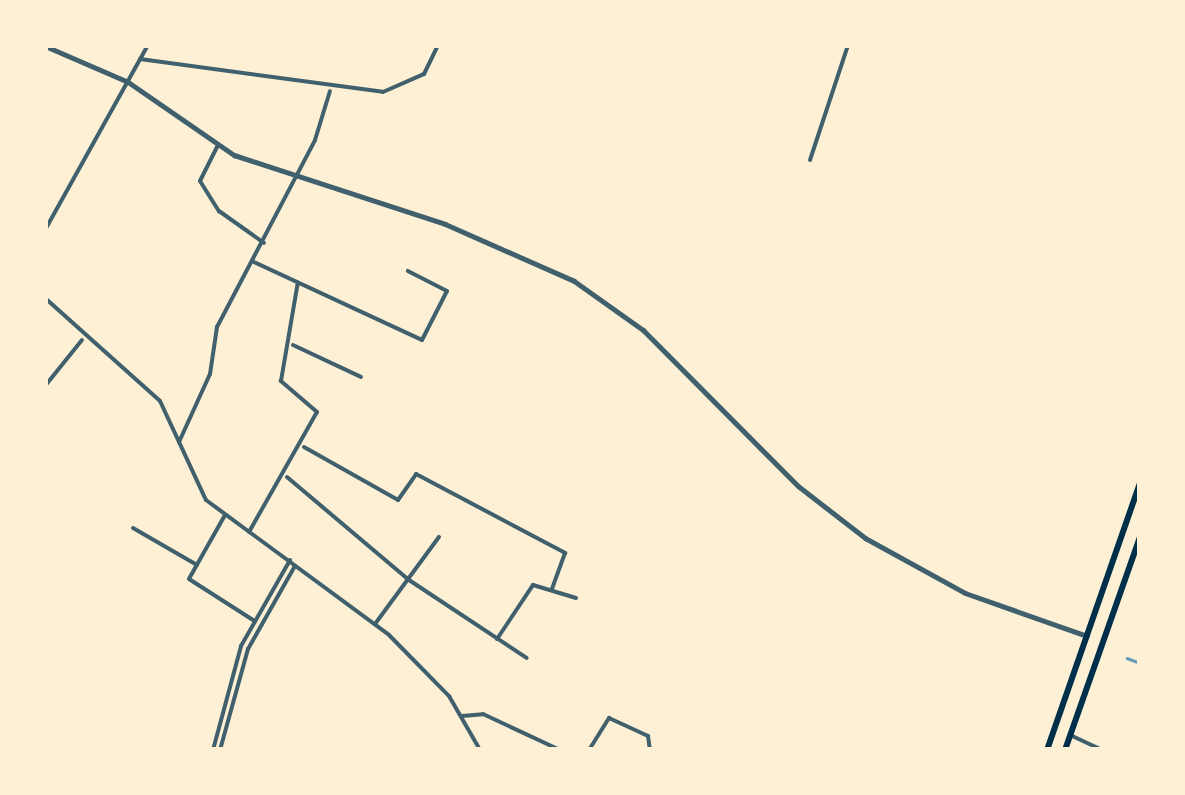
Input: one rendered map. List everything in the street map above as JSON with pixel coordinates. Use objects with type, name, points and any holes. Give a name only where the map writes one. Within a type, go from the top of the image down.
[{"type":"main road","points":[[1047,750],[1140,483]]},
{"type":"main road","points":[[1065,750],[1140,537]]},
{"type":"street","points":[[45,230],[148,45]]},
{"type":"street","points":[[140,59],[330,90],[384,92],[419,78],[438,45]]},
{"type":"street","points":[[810,160],[848,45]]},
{"type":"street","points":[[45,46],[128,82],[218,145],[574,281],[643,330],[856,532],[954,588],[1087,636]]},
{"type":"street","points":[[178,444],[210,374],[217,327],[298,175],[330,90]]},
{"type":"street","points":[[218,145],[200,180],[220,211],[264,243]]},
{"type":"street","points":[[254,262],[422,340],[448,291],[408,271]]},
{"type":"street","points":[[249,532],[304,448],[317,412],[281,381],[293,345],[298,282]]},
{"type":"street","points":[[45,298],[82,340],[152,393],[191,480],[226,515],[375,624],[462,716],[480,750]]},
{"type":"street","points":[[45,386],[82,340]]},
{"type":"street","points":[[293,345],[361,378]]},
{"type":"street","points":[[304,448],[398,500],[416,474],[565,553],[552,589]]},
{"type":"street","points":[[287,478],[408,580],[527,658]]},
{"type":"street","points":[[226,515],[189,579],[253,620]]},
{"type":"street","points":[[45,528],[45,540]]},
{"type":"street","points":[[133,528],[197,565]]},
{"type":"street","points":[[375,624],[439,537]]},
{"type":"street","points":[[212,750],[253,620],[290,560]]},
{"type":"street","points":[[220,750],[253,636],[296,564]]},
{"type":"street","points":[[496,639],[530,587],[552,589],[576,598]]},
{"type":"street","points":[[462,716],[483,714],[560,750]]},
{"type":"street","points":[[589,750],[609,718],[648,736],[650,750]]},
{"type":"street","points":[[1070,735],[1102,750]]},
{"type":"waterway","points":[[1127,658],[1140,663]]}]
